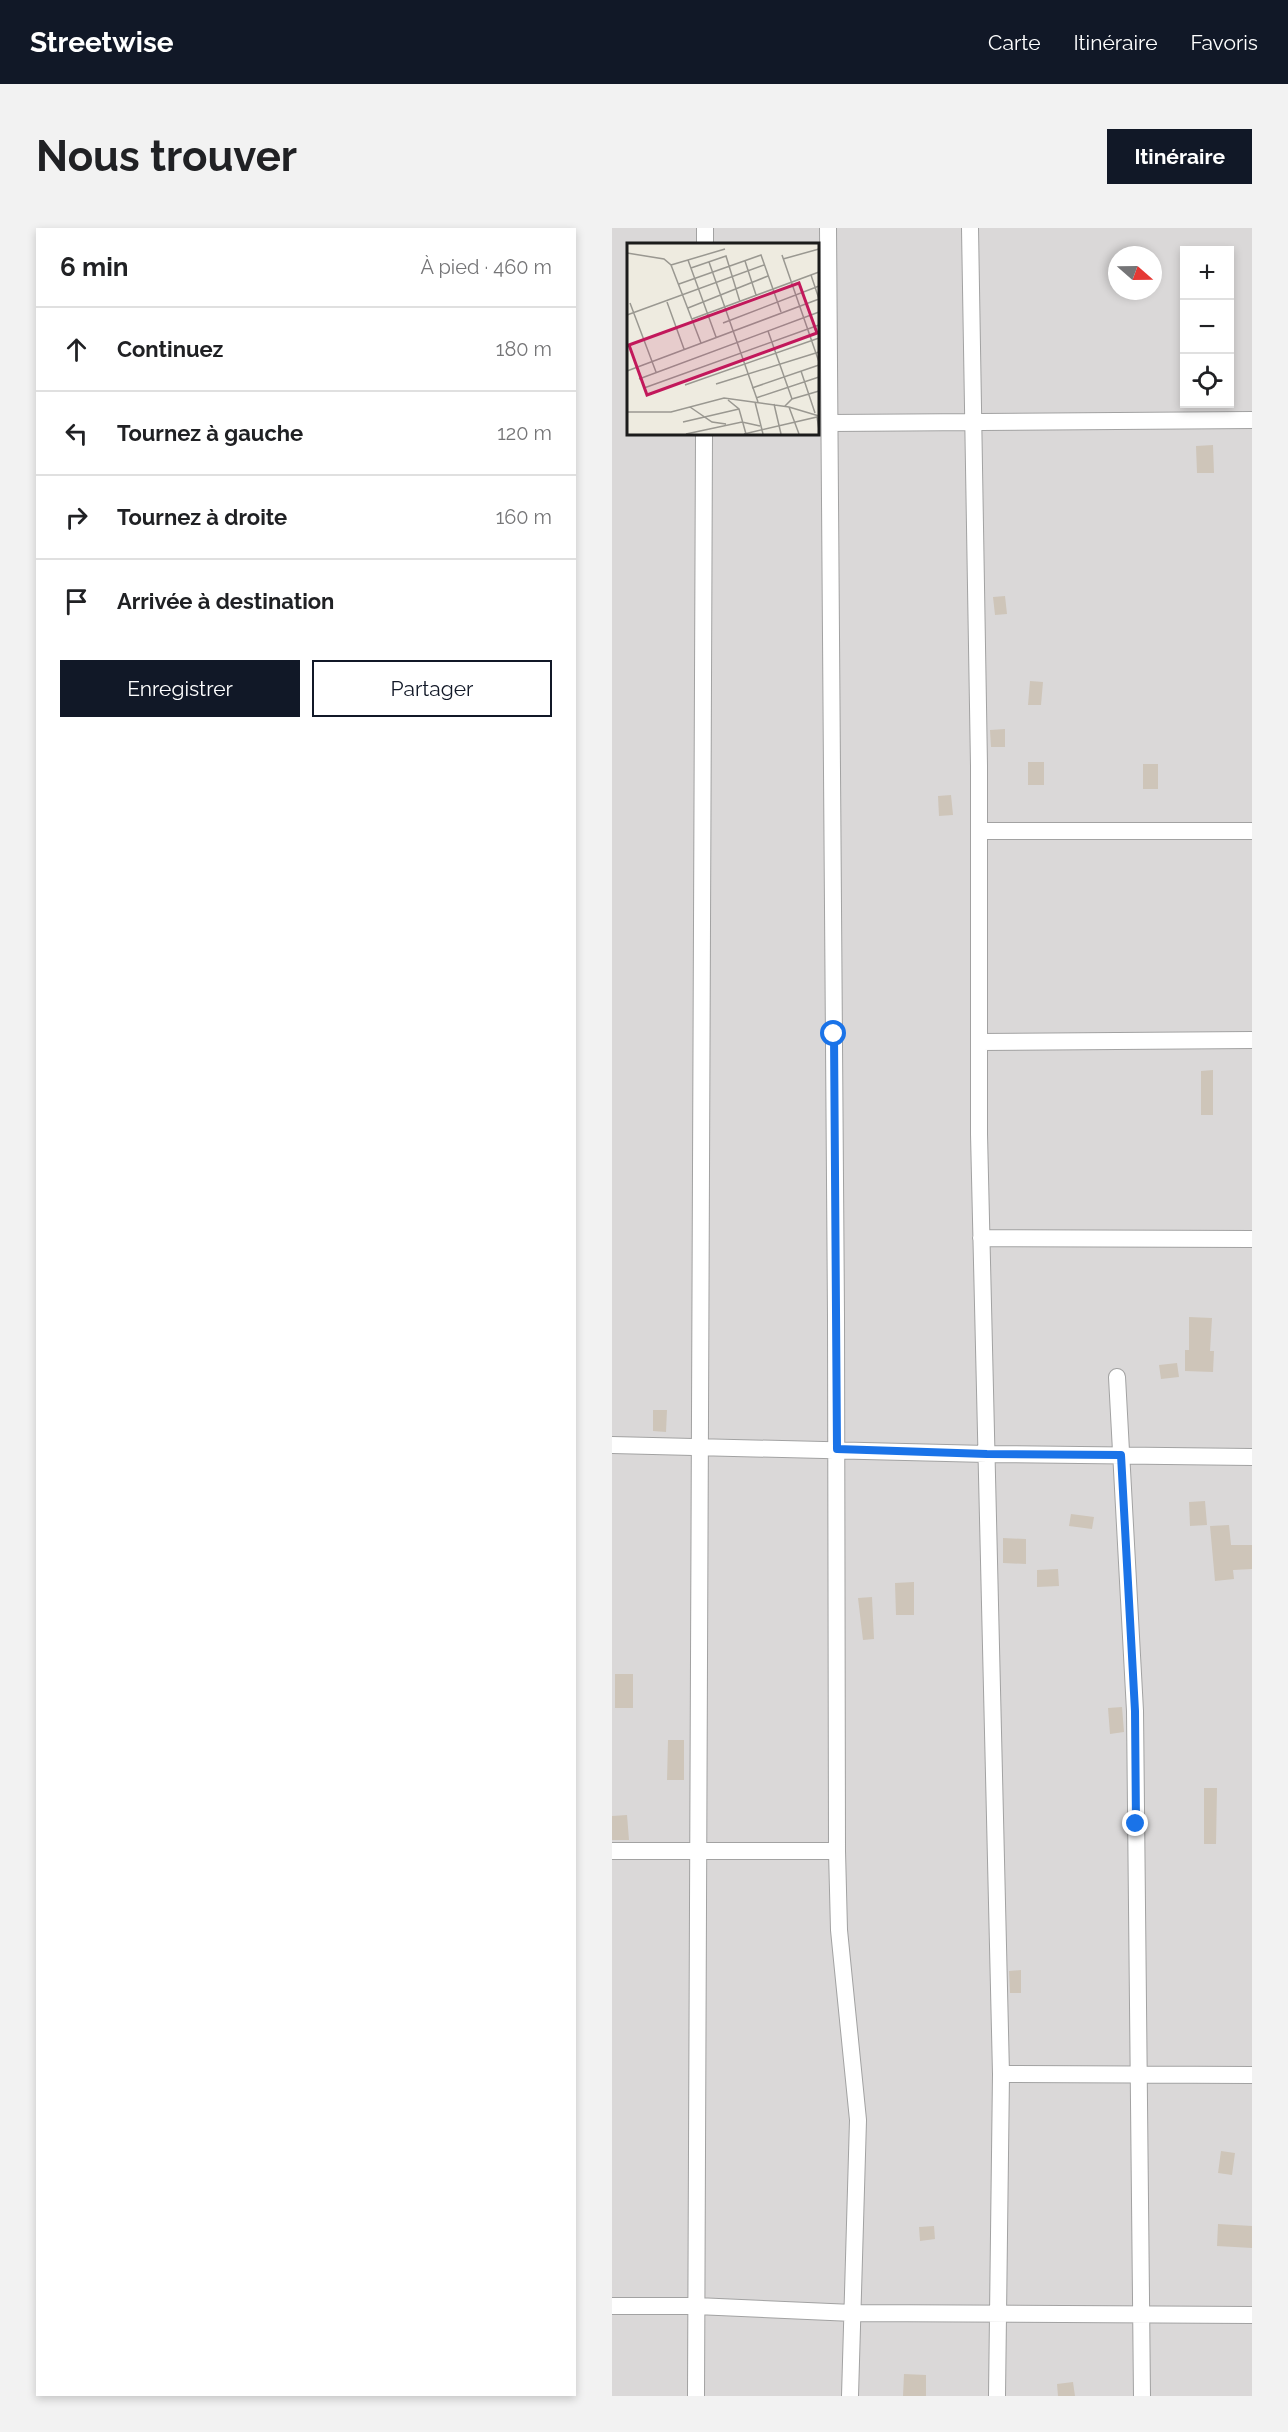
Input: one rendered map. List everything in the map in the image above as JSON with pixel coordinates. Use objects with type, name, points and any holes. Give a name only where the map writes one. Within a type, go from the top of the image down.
[{"type":"street","points":[[828,228],[837,1449],[837,1851],[839,1930],[858,2120],[850,2396]]},
{"type":"street","points":[[970,228],[979,831],[981,1238],[1001,2074],[997,2396]]},
{"type":"street","points":[[830,423],[1252,420]]},
{"type":"street","points":[[696,2396],[704,435]]},
{"type":"street","points":[[979,831],[1252,831]]},
{"type":"street","points":[[979,1042],[1252,1040]]},
{"type":"street","points":[[981,1238],[1252,1239]]},
{"type":"street","points":[[1117,1377],[1135,1711],[1142,2396]]},
{"type":"street","points":[[612,1445],[987,1454],[1252,1457]]},
{"type":"street","points":[[612,1851],[837,1851]]},
{"type":"street","points":[[1001,2074],[1252,2075]]},
{"type":"street","points":[[612,2306],[696,2306],[853,2313],[1252,2315]]},
{"type":"shaded area","points":[[612,228],[1252,228],[1252,2396],[612,2396]]},
{"type":"building","points":[[1213,445],[1214,473],[1197,473],[1196,446]]},
{"type":"building","points":[[1005,596],[1007,614],[995,615],[993,597]]},
{"type":"building","points":[[1030,681],[1043,682],[1041,705],[1028,705]]},
{"type":"building","points":[[1005,729],[1005,747],[991,747],[990,730]]},
{"type":"building","points":[[1028,762],[1044,762],[1044,785],[1028,785]]},
{"type":"building","points":[[1143,764],[1158,764],[1158,789],[1143,789]]},
{"type":"building","points":[[951,795],[953,815],[939,816],[938,796]]},
{"type":"building","points":[[1213,1070],[1213,1115],[1201,1115],[1201,1071]]},
{"type":"building","points":[[1189,1317],[1212,1318],[1210,1351],[1214,1351],[1213,1372],[1185,1371],[1185,1350],[1189,1350]]},
{"type":"building","points":[[1177,1363],[1179,1377],[1161,1379],[1159,1365]]},
{"type":"building","points":[[653,1410],[667,1410],[666,1432],[653,1431]]},
{"type":"building","points":[[1205,1501],[1207,1525],[1190,1526],[1189,1502]]},
{"type":"building","points":[[1071,1514],[1094,1517],[1092,1529],[1069,1526]]},
{"type":"building","points":[[1229,1525],[1231,1545],[1252,1545],[1252,1569],[1233,1570],[1234,1579],[1215,1581],[1210,1526]]},
{"type":"building","points":[[1003,1538],[1026,1539],[1026,1564],[1003,1563]]},
{"type":"building","points":[[1058,1569],[1059,1586],[1037,1587],[1037,1570]]},
{"type":"building","points":[[914,1582],[914,1615],[896,1615],[895,1583]]},
{"type":"building","points":[[872,1597],[874,1639],[863,1640],[858,1598]]},
{"type":"building","points":[[615,1674],[633,1674],[633,1708],[615,1708]]},
{"type":"building","points":[[1122,1707],[1124,1732],[1110,1734],[1108,1708]]},
{"type":"building","points":[[668,1740],[684,1740],[684,1780],[667,1780]]},
{"type":"building","points":[[1204,1788],[1217,1788],[1216,1844],[1204,1844]]},
{"type":"building","points":[[627,1815],[629,1840],[612,1840],[612,1816]]},
{"type":"building","points":[[1021,1970],[1021,1993],[1010,1993],[1009,1971]]},
{"type":"building","points":[[1221,2151],[1235,2153],[1232,2175],[1218,2173]]},
{"type":"building","points":[[1218,2224],[1252,2226],[1252,2248],[1217,2246]]},
{"type":"building","points":[[934,2226],[935,2239],[920,2241],[919,2227]]},
{"type":"building","points":[[904,2374],[926,2375],[926,2396],[903,2396]]},
{"type":"building","points":[[1073,2382],[1075,2396],[1058,2396],[1057,2384]]},
{"type":"route","points":[[834,1034],[837,1449],[987,1454],[1121,1455],[1135,1711],[1136,1824]]}]
